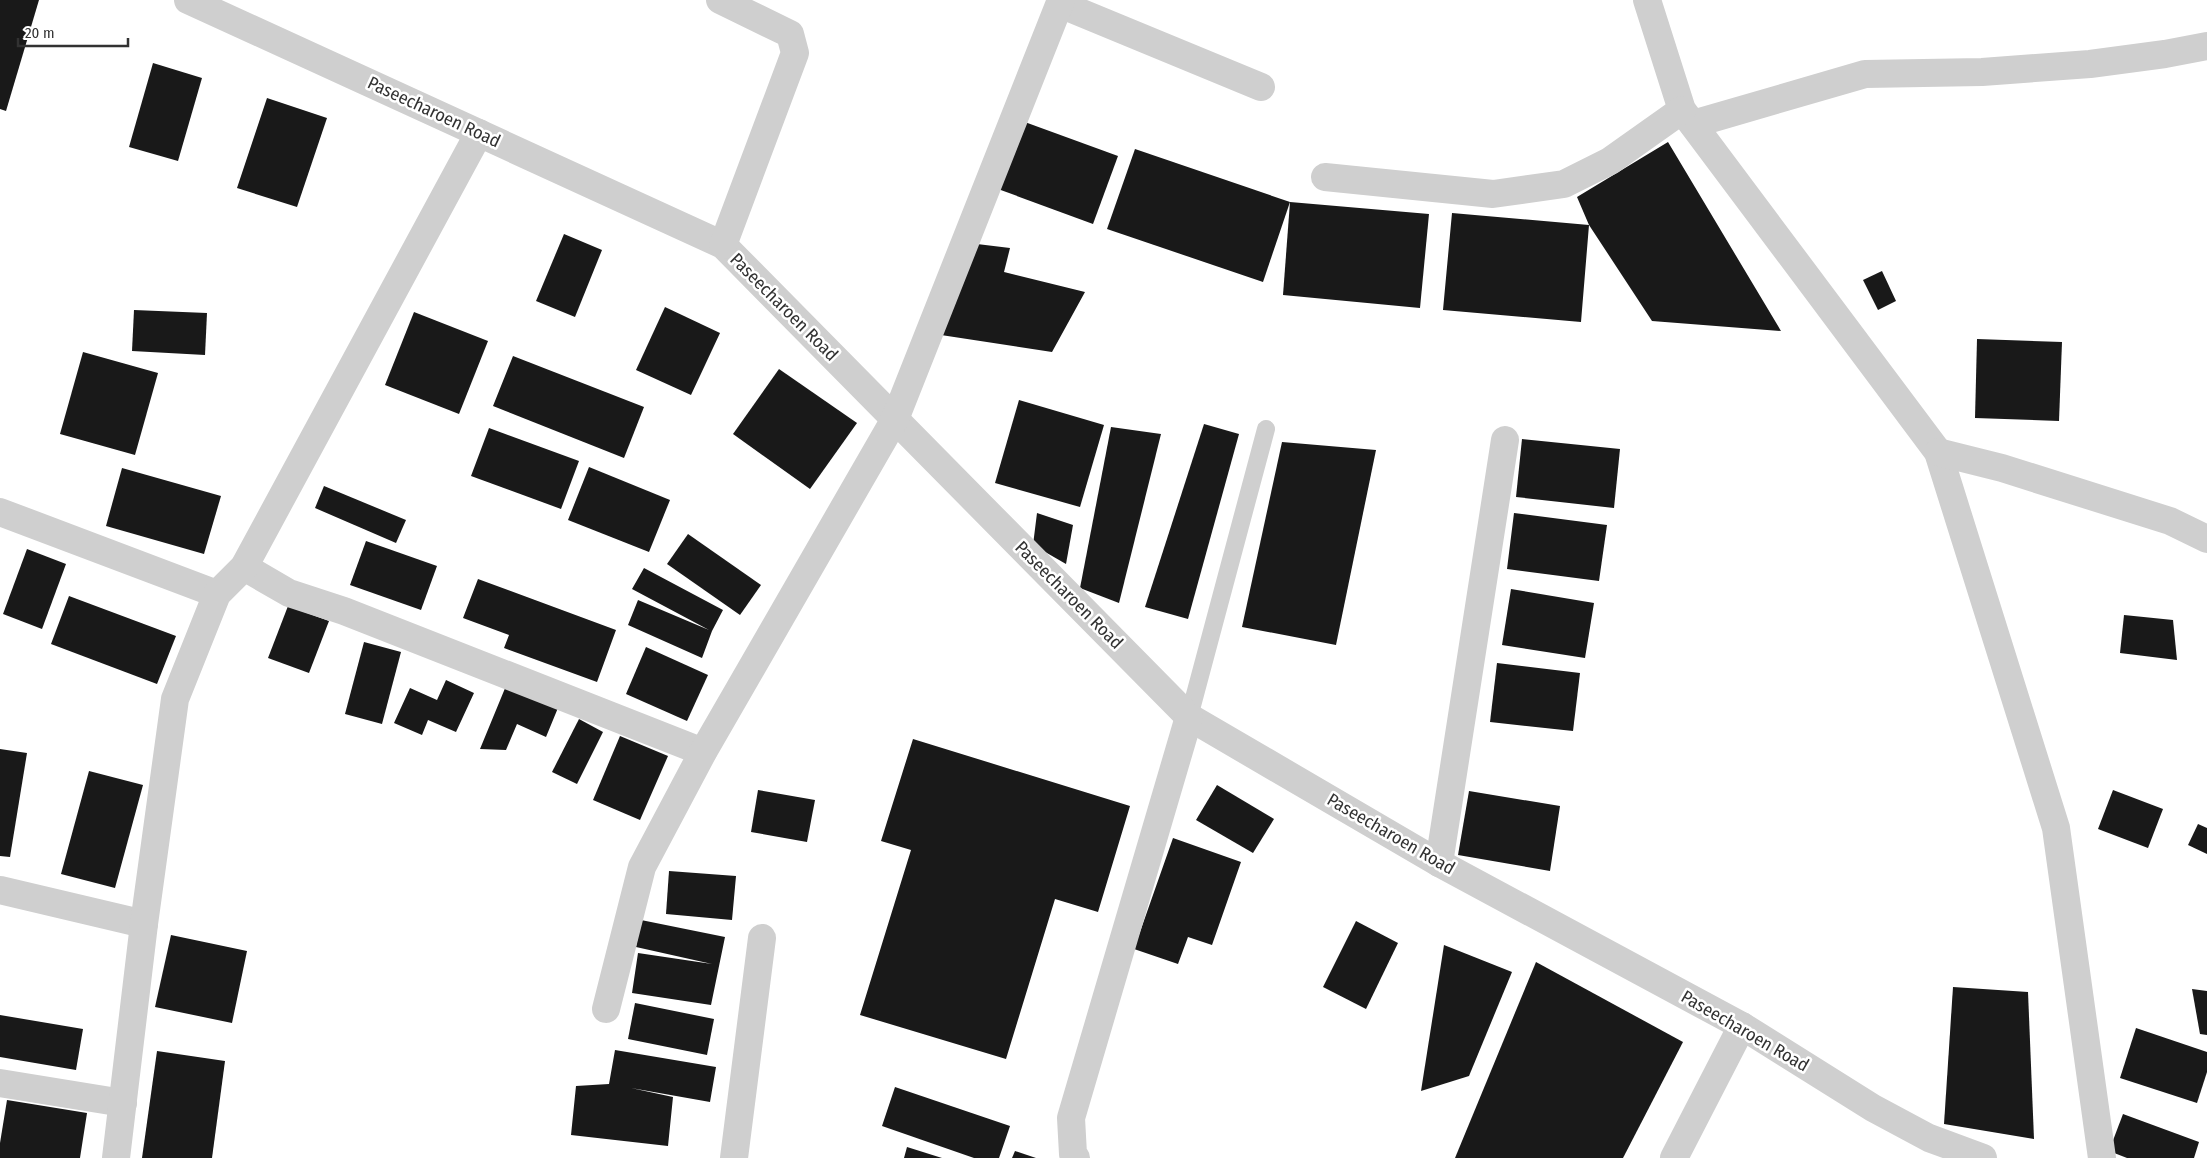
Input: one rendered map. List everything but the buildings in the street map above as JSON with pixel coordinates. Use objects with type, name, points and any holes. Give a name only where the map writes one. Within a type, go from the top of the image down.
[{"type":"street","name":"Paseecharoen Road","points":[[188,0],[723,245],[1189,717],[1439,863],[1742,1026],[1874,1108],[1929,1138],[1983,1158]]},
{"type":"street","points":[[720,0],[790,34],[795,53],[723,245]]},
{"type":"street","points":[[1647,0],[1688,117],[1938,452],[2056,828],[2102,1158]]},
{"type":"street","points":[[606,1009],[642,867],[703,752],[895,419],[1060,2],[1261,87]]},
{"type":"street","points":[[1325,177],[1492,194],[1564,184],[1610,161],[1688,117],[1865,74],[1982,72],[2090,64],[2165,54],[2207,46]]},
{"type":"street","points":[[116,1158],[144,924],[175,699],[217,594],[244,567],[478,133]]},
{"type":"street","points":[[1439,863],[1505,440]]},
{"type":"street","points":[[1938,452],[2002,468],[2170,521],[2207,539]]},
{"type":"street","points":[[0,512],[217,594]]},
{"type":"street","points":[[244,567],[289,593],[344,611],[703,752]]},
{"type":"street","points":[[1076,1158],[1072,1154],[1071,1118],[1189,717]]},
{"type":"street","points":[[0,890],[144,924]]},
{"type":"street","points":[[734,1158],[762,938]]},
{"type":"street","points":[[1674,1158],[1742,1026]]},
{"type":"street","points":[[0,1083],[122,1103]]},
{"type":"lane","points":[[1189,717],[1266,429]]}]
